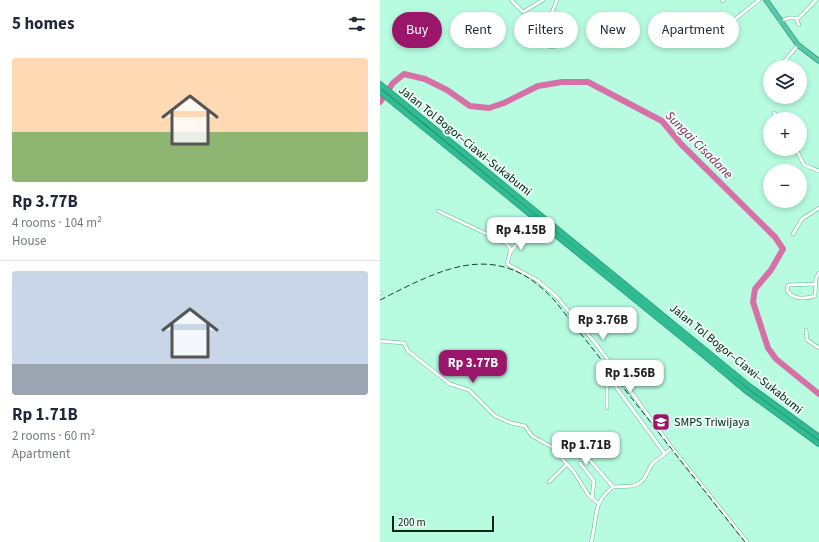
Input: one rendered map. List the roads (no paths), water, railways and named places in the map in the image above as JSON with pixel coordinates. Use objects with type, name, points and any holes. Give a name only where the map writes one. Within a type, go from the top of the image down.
[{"type":"highway","points":[[766,0],[780,22],[798,45],[819,61]]},
{"type":"highway","name":"Jalan Tol Bogor–Ciawi–Sukabumi","points":[[380,84],[749,386],[819,437]]},
{"type":"highway","name":"Jalan Tol Bogor–Ciawi–Sukabumi","points":[[380,92],[745,390],[819,444]]},
{"type":"street","points":[[511,0],[522,12],[543,0]]},
{"type":"street","points":[[552,12],[557,0]]},
{"type":"street","points":[[739,16],[759,0]]},
{"type":"street","points":[[780,22],[788,18],[800,17],[816,0]]},
{"type":"street","points":[[796,18],[799,25]]},
{"type":"street","points":[[786,60],[798,45]]},
{"type":"street","points":[[800,156],[804,165],[819,171]]},
{"type":"street","points":[[793,234],[802,219],[819,208]]},
{"type":"street","points":[[438,211],[506,243],[510,248],[510,254]]},
{"type":"street","points":[[522,236],[507,260],[508,265],[536,280],[556,296],[600,349],[672,448],[747,542]]},
{"type":"street","points":[[816,284],[794,283],[788,285],[787,290],[795,297],[812,297],[816,294],[817,276],[819,273]]},
{"type":"street","points":[[806,330],[807,340],[819,348]]},
{"type":"street","points":[[380,341],[404,343],[407,351],[448,383],[456,388],[468,390],[478,397],[495,416],[511,423],[525,426],[532,436],[549,444],[555,450],[574,472],[592,498],[598,503]]},
{"type":"street","points":[[608,408],[607,386],[613,383],[665,454]]},
{"type":"street","points":[[591,542],[598,503],[613,487],[633,486],[640,483],[644,479],[650,466],[672,448]]},
{"type":"street","points":[[555,450],[589,459],[613,487]]},
{"type":"street","points":[[580,463],[594,481],[592,498]]},
{"type":"street","points":[[549,482],[566,464]]},
{"type":"waterway","name":"Sungai Cisadane","points":[[380,102],[393,83],[404,74],[425,79],[447,90],[470,106],[489,108],[504,103],[538,86],[562,82],[588,82],[662,121],[681,144],[775,237],[783,249],[771,270],[755,289],[753,302],[768,348],[776,359],[819,394]]},
{"type":"railway","points":[[380,300],[426,278],[448,270],[470,265],[491,265],[512,270],[534,282],[555,301],[745,542]]},
{"type":"place","name":"SMPS Triwijaya","points":[[661,422]]}]
